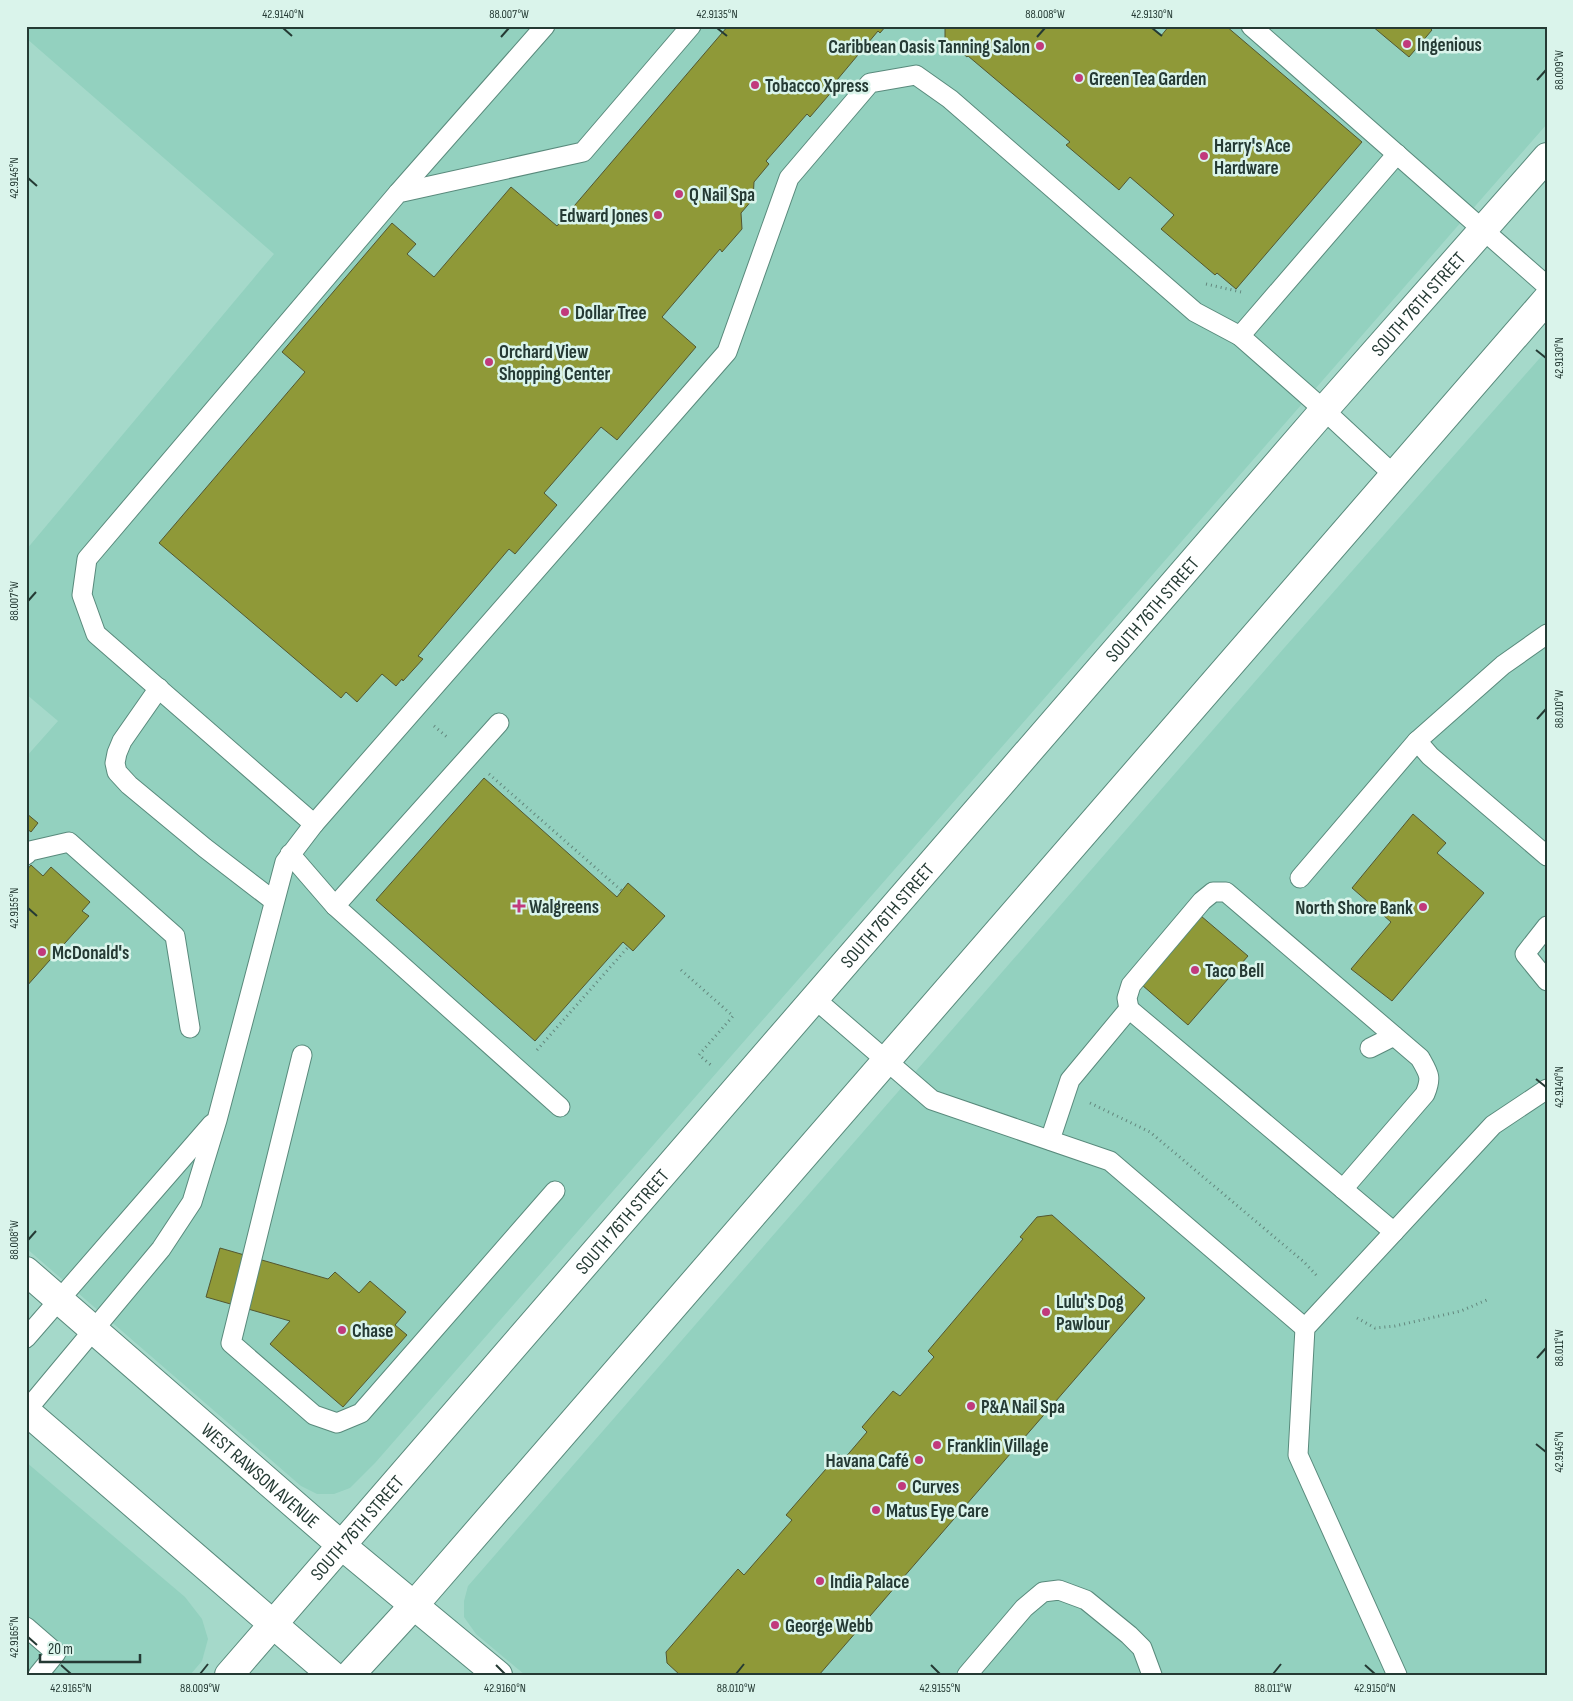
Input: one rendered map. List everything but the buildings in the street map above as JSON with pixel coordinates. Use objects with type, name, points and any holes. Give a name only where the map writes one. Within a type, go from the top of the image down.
[{"type":"main road","name":"SOUTH 76TH STREET","points":[[229,1675],[1324,410],[1547,157]]},
{"type":"main road","points":[[350,1675],[415,1604],[1547,299]]},
{"type":"main road","name":"WEST RAWSON AVENUE","points":[[26,1271],[342,1545],[498,1675]]},
{"type":"main road","points":[[26,1411],[332,1675]]},
{"type":"lane","points":[[314,824],[96,634],[82,595],[87,559],[398,193],[545,26]]},
{"type":"lane","points":[[398,193],[583,152],[691,26]]},
{"type":"lane","points":[[1252,26],[1547,286]]},
{"type":"lane","points":[[26,1411],[161,1249],[192,1202],[217,1120],[274,901],[285,862],[290,854],[414,709],[727,352],[789,178],[870,84],[916,75],[950,99],[1195,312],[1240,336],[1394,475]]},
{"type":"lane","points":[[1240,336],[1397,154]]},
{"type":"lane","points":[[1300,878],[1417,741],[1502,664],[1547,634]]},
{"type":"lane","points":[[159,688],[122,741],[115,763],[117,772],[129,785],[198,842],[274,901]]},
{"type":"lane","points":[[336,906],[499,723]]},
{"type":"lane","points":[[1417,741],[1430,756],[1547,856]]},
{"type":"lane","points":[[26,855],[30,851],[69,842],[175,936],[190,1028]]},
{"type":"lane","points":[[290,854],[336,906],[560,1107]]},
{"type":"lane","points":[[1343,1188],[1425,1094],[1430,1082],[1428,1071],[1420,1058],[1226,892],[1213,892],[1202,900],[1131,985],[1127,998],[1129,1010],[1394,1232]]},
{"type":"lane","points":[[1547,926],[1525,954],[1547,981]]},
{"type":"lane","points":[[815,999],[932,1100],[1110,1161],[1305,1328]]},
{"type":"lane","points":[[1050,1140],[1070,1080],[1129,1010]]},
{"type":"lane","points":[[1370,1048],[1394,1036]]},
{"type":"lane","points":[[302,1055],[231,1343],[314,1415],[337,1423],[361,1413],[555,1191]]},
{"type":"lane","points":[[1397,1675],[1298,1454],[1305,1328],[1493,1125],[1547,1089]]},
{"type":"lane","points":[[26,1338],[217,1120]]},
{"type":"lane","points":[[967,1675],[1024,1608],[1044,1592],[1059,1590],[1086,1600],[1129,1635],[1142,1648],[1152,1675]]},
{"type":"lane","points":[[26,1627],[56,1653],[38,1675]]},
{"type":"path","points":[[1203,283],[1244,293],[1264,309]]},
{"type":"path","points":[[414,709],[622,891]]},
{"type":"path","points":[[518,1071],[629,946]]},
{"type":"path","points":[[681,970],[733,1016],[699,1055],[712,1066]]},
{"type":"path","points":[[1083,1100],[1150,1132],[1304,1262],[1320,1279]]},
{"type":"path","points":[[1357,1318],[1375,1328],[1395,1326],[1461,1311],[1489,1299]]},
{"type":"shaded area","points":[[26,26],[1547,26],[1547,124],[375,1463],[350,1488],[334,1494],[317,1494],[301,1486],[26,1248],[26,757],[58,721],[26,694],[26,550],[274,254],[26,38]]},
{"type":"shaded area","points":[[1547,350],[1547,1675],[525,1675],[476,1634],[464,1617],[464,1601],[468,1586],[1285,647]]},
{"type":"shaded area","points":[[26,1462],[185,1597],[202,1619],[208,1639],[202,1661],[190,1675],[26,1675]]},
{"type":"place","name":"Ingenious","points":[[1407,44]]},
{"type":"place","name":"Caribbean Oasis Tanning Salon","points":[[1040,46]]},
{"type":"place","name":"Green Tea Garden","points":[[1079,78]]},
{"type":"place","name":"Tobacco Xpress","points":[[755,85]]},
{"type":"place","name":"Harry's Ace Hardware","points":[[1204,156]]},
{"type":"place","name":"Q Nail Spa","points":[[679,194]]},
{"type":"place","name":"Edward Jones","points":[[658,215]]},
{"type":"place","name":"Dollar Tree","points":[[565,312]]},
{"type":"place","name":"Orchard View Shopping Center","points":[[489,362]]},
{"type":"place","name":"Walgreens","points":[[519,906]]},
{"type":"place","name":"North Shore Bank","points":[[1423,907]]},
{"type":"place","name":"McDonald's","points":[[42,952]]},
{"type":"place","name":"Taco Bell","points":[[1195,970]]},
{"type":"place","name":"Lulu's Dog Pawlour","points":[[1046,1312]]},
{"type":"place","name":"Chase","points":[[342,1330]]},
{"type":"place","name":"P&A Nail Spa","points":[[971,1406]]},
{"type":"place","name":"Franklin Village","points":[[937,1445]]},
{"type":"place","name":"Havana Café","points":[[919,1460]]},
{"type":"place","name":"Curves","points":[[902,1486]]},
{"type":"place","name":"Matus Eye Care","points":[[876,1510]]},
{"type":"place","name":"India Palace","points":[[820,1581]]},
{"type":"place","name":"George Webb","points":[[775,1625]]}]
